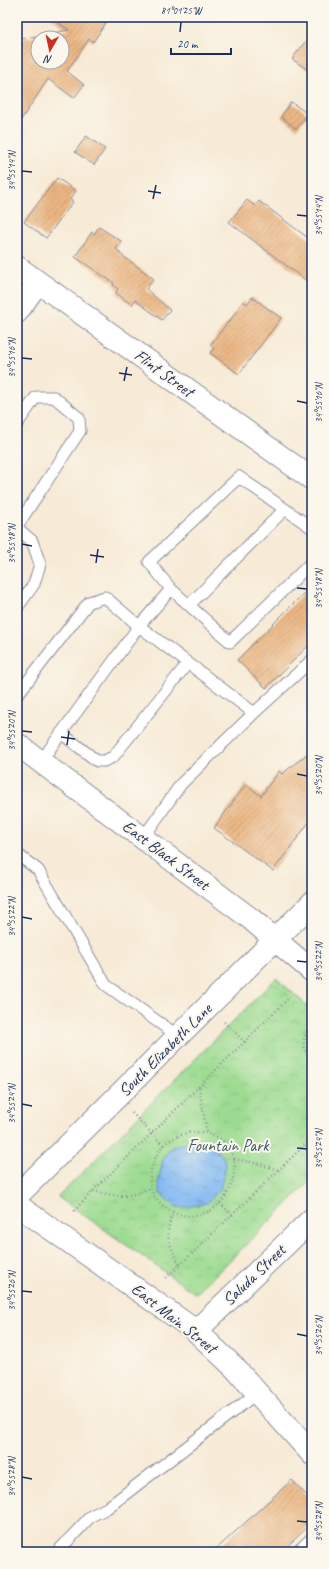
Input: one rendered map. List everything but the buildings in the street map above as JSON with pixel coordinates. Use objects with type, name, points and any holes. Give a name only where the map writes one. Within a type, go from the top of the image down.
[{"type":"street","name":"Flint Street","points":[[17,267],[312,479]]},
{"type":"street","points":[[17,312],[38,282]]},
{"type":"street","name":"East Black Street","points":[[19,748],[41,760],[142,838],[251,919],[312,971]]},
{"type":"street","name":"South Elizabeth Lane","points":[[17,1196],[312,903]]},
{"type":"street","name":"East Main Street","points":[[17,1204],[196,1331],[234,1367],[312,1454]]},
{"type":"street","name":"Saluda Street","points":[[196,1331],[312,1219]]},
{"type":"lane","points":[[17,424],[36,397],[54,397],[79,418],[80,431],[17,527],[32,541],[40,564],[34,584],[17,608]]},
{"type":"lane","points":[[312,528],[239,477],[149,562],[171,589],[230,642],[312,562]]},
{"type":"lane","points":[[189,605],[285,509]]},
{"type":"lane","points":[[41,760],[139,626],[171,589]]},
{"type":"lane","points":[[17,695],[89,602],[105,597],[139,626],[254,713]]},
{"type":"lane","points":[[142,838],[182,784],[254,713],[312,660]]},
{"type":"lane","points":[[61,732],[97,761],[104,762],[113,757],[188,663]]},
{"type":"lane","points":[[17,854],[38,870],[106,985],[178,1036]]},
{"type":"lane","points":[[61,1548],[91,1516],[107,1508],[257,1393]]},
{"type":"lane","points":[[297,1552],[312,1538]]},
{"type":"path","points":[[74,1211],[290,997]]},
{"type":"path","points":[[224,1022],[245,1042]]},
{"type":"path","points":[[312,1025],[306,1031],[304,1050],[312,1060]]},
{"type":"path","points":[[199,1087],[207,1133]]},
{"type":"path","points":[[132,1114],[164,1146]]},
{"type":"path","points":[[190,1132],[207,1133],[215,1135],[223,1141],[230,1150],[234,1159],[233,1176],[230,1187],[224,1199],[208,1212],[195,1215],[182,1215],[160,1203],[150,1188],[153,1163],[158,1152],[177,1136],[190,1132]]},
{"type":"path","points":[[166,1278],[312,1138]]},
{"type":"path","points":[[234,1159],[260,1164],[278,1170]]},
{"type":"path","points":[[93,1191],[119,1196],[140,1193],[150,1188]]},
{"type":"path","points":[[220,1203],[232,1215]]},
{"type":"path","points":[[174,1212],[167,1233],[171,1249],[180,1265]]},
{"type":"green space","name":"Fountain Park","points":[[276,978],[312,1010],[312,1179],[196,1294],[58,1197]]},
{"type":"water","points":[[203,1141],[212,1144],[224,1158],[226,1165],[220,1190],[207,1203],[182,1208],[174,1206],[160,1193],[158,1183],[163,1159],[168,1151],[177,1145]]}]
